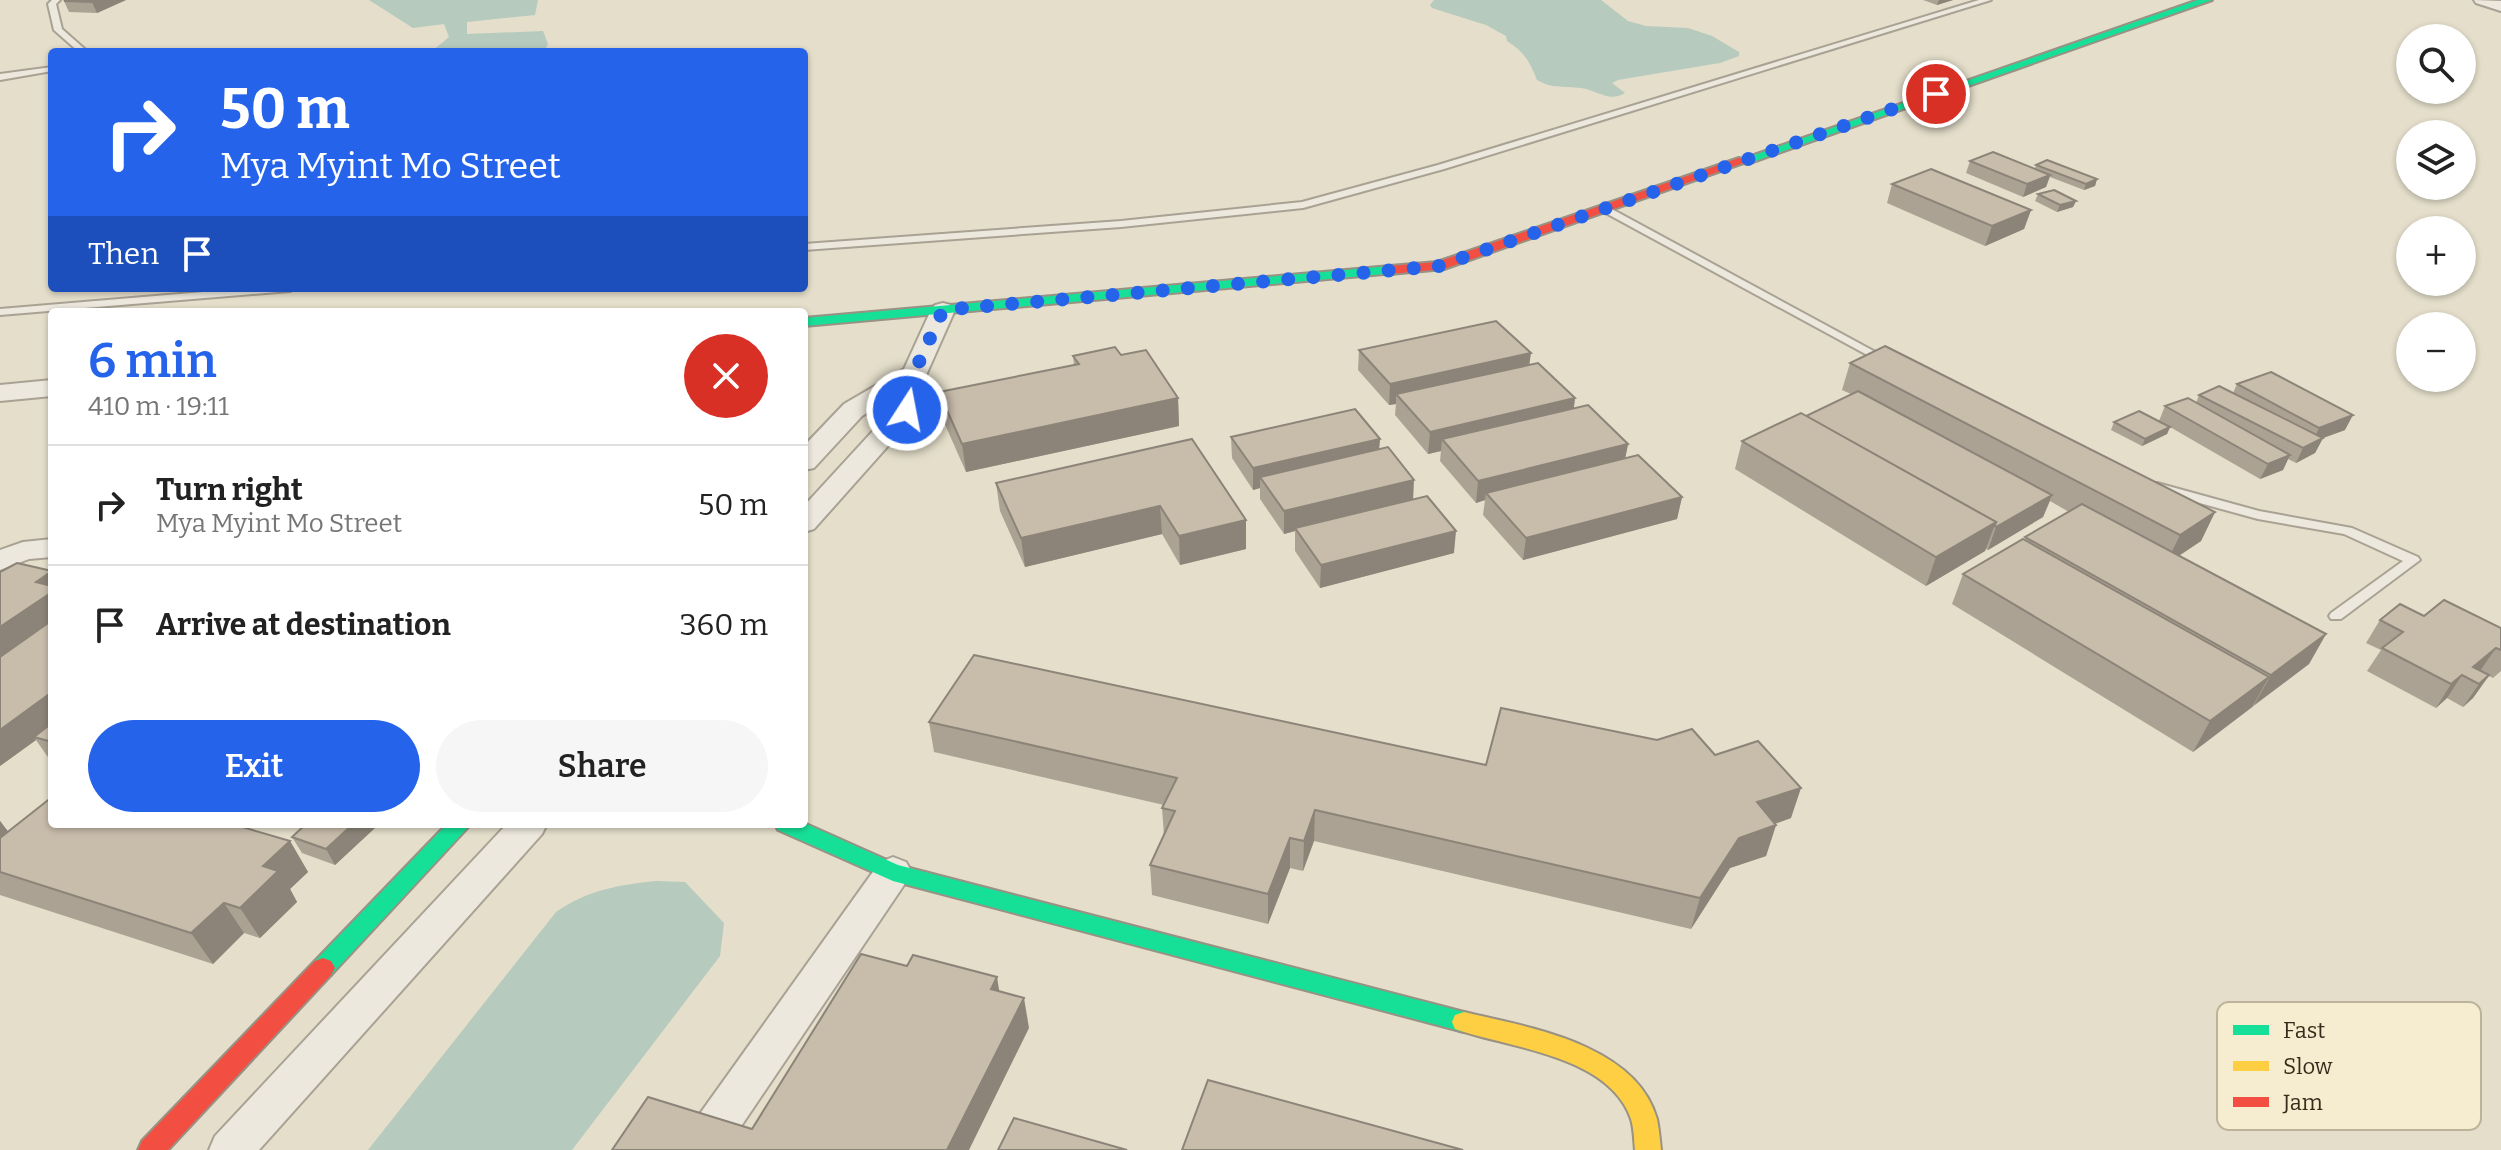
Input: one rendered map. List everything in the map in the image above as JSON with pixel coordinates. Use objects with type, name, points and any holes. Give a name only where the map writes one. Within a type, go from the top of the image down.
[{"type":"street","points":[[808,322],[1439,266],[2207,0]]},
{"type":"street","points":[[2482,0],[2501,6]]},
{"type":"street","points":[[808,519],[907,410],[914,373],[943,310]]},
{"type":"street","points":[[808,458],[853,410],[914,373]]},
{"type":"street","points":[[0,393],[48,388]]},
{"type":"street","points":[[0,561],[23,551],[48,548]]},
{"type":"street","points":[[151,1150],[456,828]]},
{"type":"street","points":[[231,1150],[525,828]]},
{"type":"street","points":[[795,828],[893,872],[1516,1033],[1559,1047],[1604,1068],[1631,1096],[1650,1136],[1648,1150]]},
{"type":"street","points":[[700,1150],[893,872]]},
{"type":"lane","points":[[56,0],[52,4],[58,30],[79,48]]},
{"type":"lane","points":[[808,247],[1121,224],[1303,205],[1441,167],[1987,0]]},
{"type":"lane","points":[[0,77],[48,70]]},
{"type":"lane","points":[[1605,209],[1895,366]]},
{"type":"lane","points":[[48,308],[242,292]]},
{"type":"lane","points":[[0,312],[48,308]]},
{"type":"lane","points":[[2144,484],[2258,515],[2347,531],[2413,560],[2336,616]]},
{"type":"shaded area","points":[[369,0],[538,0],[535,15],[467,22],[467,34],[543,31],[548,44],[546,48],[436,48],[449,37],[444,24],[413,28]]},
{"type":"shaded area","points":[[1434,0],[1601,0],[1628,21],[1646,26],[1688,28],[1712,36],[1739,52],[1739,56],[1720,63],[1618,80],[1612,83],[1625,93],[1613,97],[1587,89],[1553,86],[1537,80],[1525,57],[1507,41],[1506,36],[1486,25],[1432,8],[1430,5]]},
{"type":"shaded area","points":[[656,881],[685,882],[724,923],[720,956],[572,1150],[368,1150],[556,912],[580,898],[604,890]]},
{"type":"building","points":[[66,0],[97,0],[64,1]]},
{"type":"building","points":[[1993,152],[2050,175],[2027,184],[1970,161]]},
{"type":"building","points":[[2047,160],[2097,179],[2086,184],[2036,165]]},
{"type":"building","points":[[1931,169],[2031,210],[1992,226],[1892,184]]},
{"type":"building","points":[[2054,190],[2076,201],[2060,205],[2038,194]]},
{"type":"building","points":[[1496,321],[1531,353],[1390,384],[1359,350]]},
{"type":"building","points":[[1885,346],[2215,512],[2180,535],[1850,363]]},
{"type":"building","points":[[1115,347],[1121,355],[1146,350],[1178,398],[962,444],[939,392],[1079,364],[1073,356]]},
{"type":"building","points":[[1538,363],[1575,398],[1430,432],[1396,394]]},
{"type":"building","points":[[2271,372],[2353,415],[2319,428],[2237,384]]},
{"type":"building","points":[[2219,386],[2323,438],[2303,448],[2199,395]]},
{"type":"building","points":[[1858,391],[2052,495],[1996,527],[1996,522],[1806,416]]},
{"type":"building","points":[[2188,398],[2290,455],[2268,464],[2165,406]]},
{"type":"building","points":[[1588,405],[1628,444],[1478,481],[1442,439]]},
{"type":"building","points":[[1355,409],[1380,439],[1253,468],[1231,437]]},
{"type":"building","points":[[2139,411],[2170,427],[2145,439],[2114,422]]},
{"type":"building","points":[[1801,413],[1996,522],[1936,557],[1742,441]]},
{"type":"building","points":[[1192,439],[1246,520],[1179,536],[1160,506],[1021,538],[996,483]]},
{"type":"building","points":[[1388,447],[1414,480],[1284,511],[1260,477]]},
{"type":"building","points":[[1638,455],[1682,497],[1526,538],[1486,493]]},
{"type":"building","points":[[1427,496],[1456,531],[1321,565],[1295,528]]},
{"type":"building","points":[[2082,504],[2326,634],[2271,675],[2025,537]]},
{"type":"building","points":[[2023,539],[2269,677],[2210,721],[1963,574]]},
{"type":"building","points":[[17,563],[48,570],[48,574],[36,582],[48,585],[48,595],[0,627],[0,572]]},
{"type":"building","points":[[2444,600],[2501,628],[2501,650],[2496,648],[2473,667],[2489,675],[2479,684],[2462,675],[2451,684],[2382,648],[2403,632],[2380,620],[2400,604],[2424,616]]},
{"type":"building","points":[[48,623],[48,695],[0,730],[0,657]]},
{"type":"building","points":[[974,655],[1486,765],[1501,708],[1657,740],[1692,729],[1715,755],[1758,741],[1801,788],[1757,802],[1776,825],[1739,838],[1700,898],[1315,810],[1304,841],[1290,838],[1268,894],[1150,865],[1175,811],[1162,808],[1177,778],[929,722]]},
{"type":"building","points":[[48,726],[48,741],[34,737]]},
{"type":"building","points":[[48,800],[48,828],[246,828],[290,841],[263,866],[278,871],[240,908],[224,903],[191,933],[0,872],[0,838]]},
{"type":"building","points":[[302,828],[349,828],[326,849],[292,837]]},
{"type":"building","points":[[861,954],[907,966],[913,955],[997,977],[991,989],[1024,998],[947,1150],[612,1150],[648,1097],[752,1129]]},
{"type":"building","points":[[1208,1080],[1463,1150],[1182,1150]]},
{"type":"building","points":[[1014,1118],[1127,1150],[998,1150]]},
{"type":"traffic: fast","points":[[1743,161],[2207,0]]},
{"type":"traffic: fast","points":[[808,322],[1390,270]]},
{"type":"traffic: fast","points":[[323,968],[456,828]]},
{"type":"traffic: fast","points":[[795,828],[893,872],[1464,1022]]},
{"type":"traffic: slow","points":[[1464,1022],[1553,1046],[1609,1073],[1630,1093],[1643,1118],[1648,1150]]},
{"type":"traffic: jam","points":[[1390,270],[1439,266],[1743,161]]},
{"type":"traffic: jam","points":[[151,1150],[323,968]]},
{"type":"route","points":[[907,410],[914,373],[943,310],[1439,266],[1936,94]]}]
